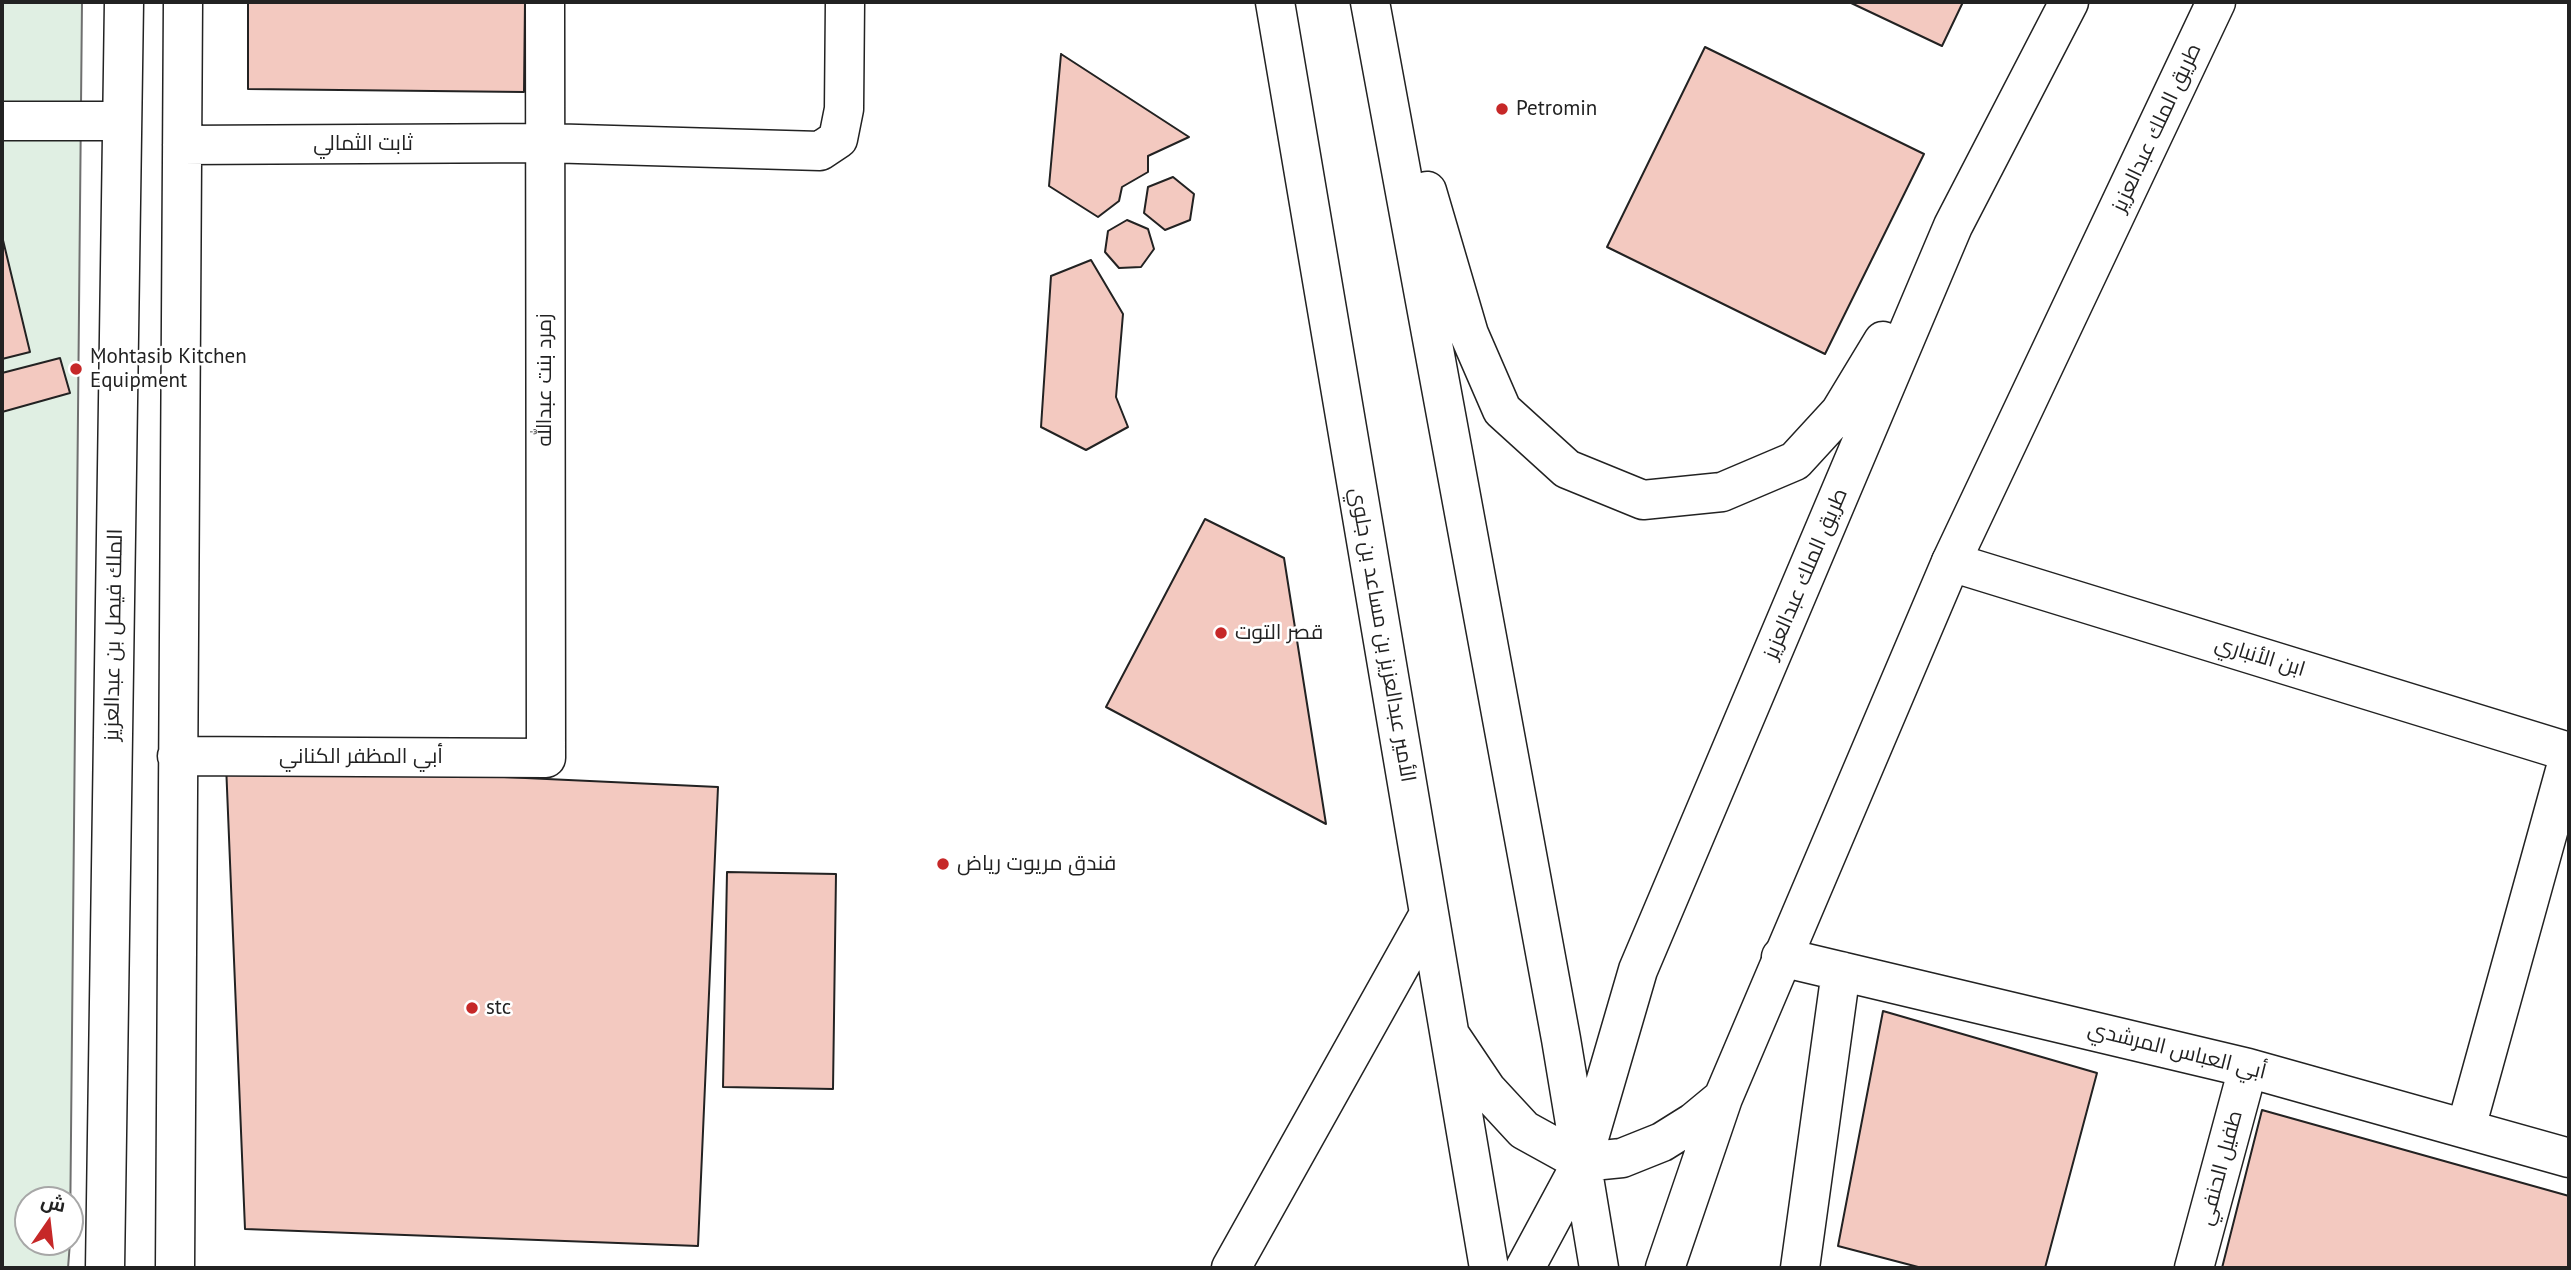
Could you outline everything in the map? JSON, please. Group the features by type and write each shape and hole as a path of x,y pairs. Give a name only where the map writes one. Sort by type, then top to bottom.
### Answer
{"main road":[{"name":"الملك فيصل بن عبدالعزيز","path":"105,1268 124,2"},
{"path":"175,1268 183,2"},
{"name":"زمرد بنت عبدالله","path":"545,2 546,758"},
{"name":"ثابت الثمالي","path":"182,145 544,143 820,151 838,139 844,109 845,2"},
{"name":"الأمير عبدالعزيز بن مساعد بن جلوي","path":"1275,2 1489,1268"},
{"path":"1370,2 1469,334 1502,410 1567,469 1643,500 1722,492 1795,461 1840,411 1953,226"},
{"path":"1370,2 1561,1039 1599,1268"},
{"name":"طريق الملك عبدالعزيز","path":"1723,1098 1694,1122 1662,1142 1622,1158 1582,1163 1638,970 1953,226 2069,2"},
{"name":"طريق الملك عبدالعزيز","path":"1665,1268 1723,1098 1951,562 2216,2"},
{"path":"2,121 121,121"},
{"name":"ابن الأنباري","path":"1951,562 2569,754"},
{"path":"2466,1128 2569,754"},
{"name":"أبي المظفر الكناني","path":"177,756 546,758"},
{"path":"1231,1268 1429,914"},
{"name":"أبي العباس المرشدي","path":"1781,957 2248,1068 2569,1158"},
{"path":"1800,1268 1841,971"},
{"path":"1450,1035 1487,1090 1524,1130 1582,1163"},
{"name":"طفيل الحنفي","path":"2194,1268 2248,1068"},
{"path":"1525,1268 1582,1163"}],"green space":[{"path":"2,2 82,2 71,1186 14,1186 14,1256 69,1256 68,1268 2,1268"}],"building":[{"path":"248,2 525,2 524,92 248,89"},
{"path":"1849,2 1963,2 1942,46"},
{"path":"1705,47 1924,154 1825,354 1607,247"},
{"path":"1061,54 1189,137 1148,156 1148,172 1122,187 1119,201 1098,217 1049,186"},
{"path":"1173,177 1194,194 1190,220 1165,230 1144,213 1148,187"},
{"path":"1127,220 1148,229 1154,249 1141,267 1119,268 1105,252 1108,231"},
{"path":"2,236 30,352 2,359"},
{"path":"1091,260 1123,314 1116,397 1128,427 1086,450 1041,427 1051,276"},
{"path":"60,358 70,393 2,412 2,373"},
{"name":"قصر التوت","path":"1205,519 1284,558 1326,824 1106,707"},
{"name":"stc","path":"226,764 718,787 698,1246 245,1229"},
{"path":"727,872 836,874 833,1089 723,1087"},
{"path":"1883,1011 2097,1073 2045,1268 1922,1268 1838,1246"},
{"path":"2262,1110 2569,1196 2569,1268 2222,1268"}],"place":[{"name":"Petromin","path":"1502,109"},
{"name":"Mohtasib Kitchen Equipment","path":"76,369"},
{"name":"قصر التوت","path":"1221,633"},
{"name":"فندق مريوت رياض","path":"943,864"},
{"name":"stc","path":"472,1008"}]}
